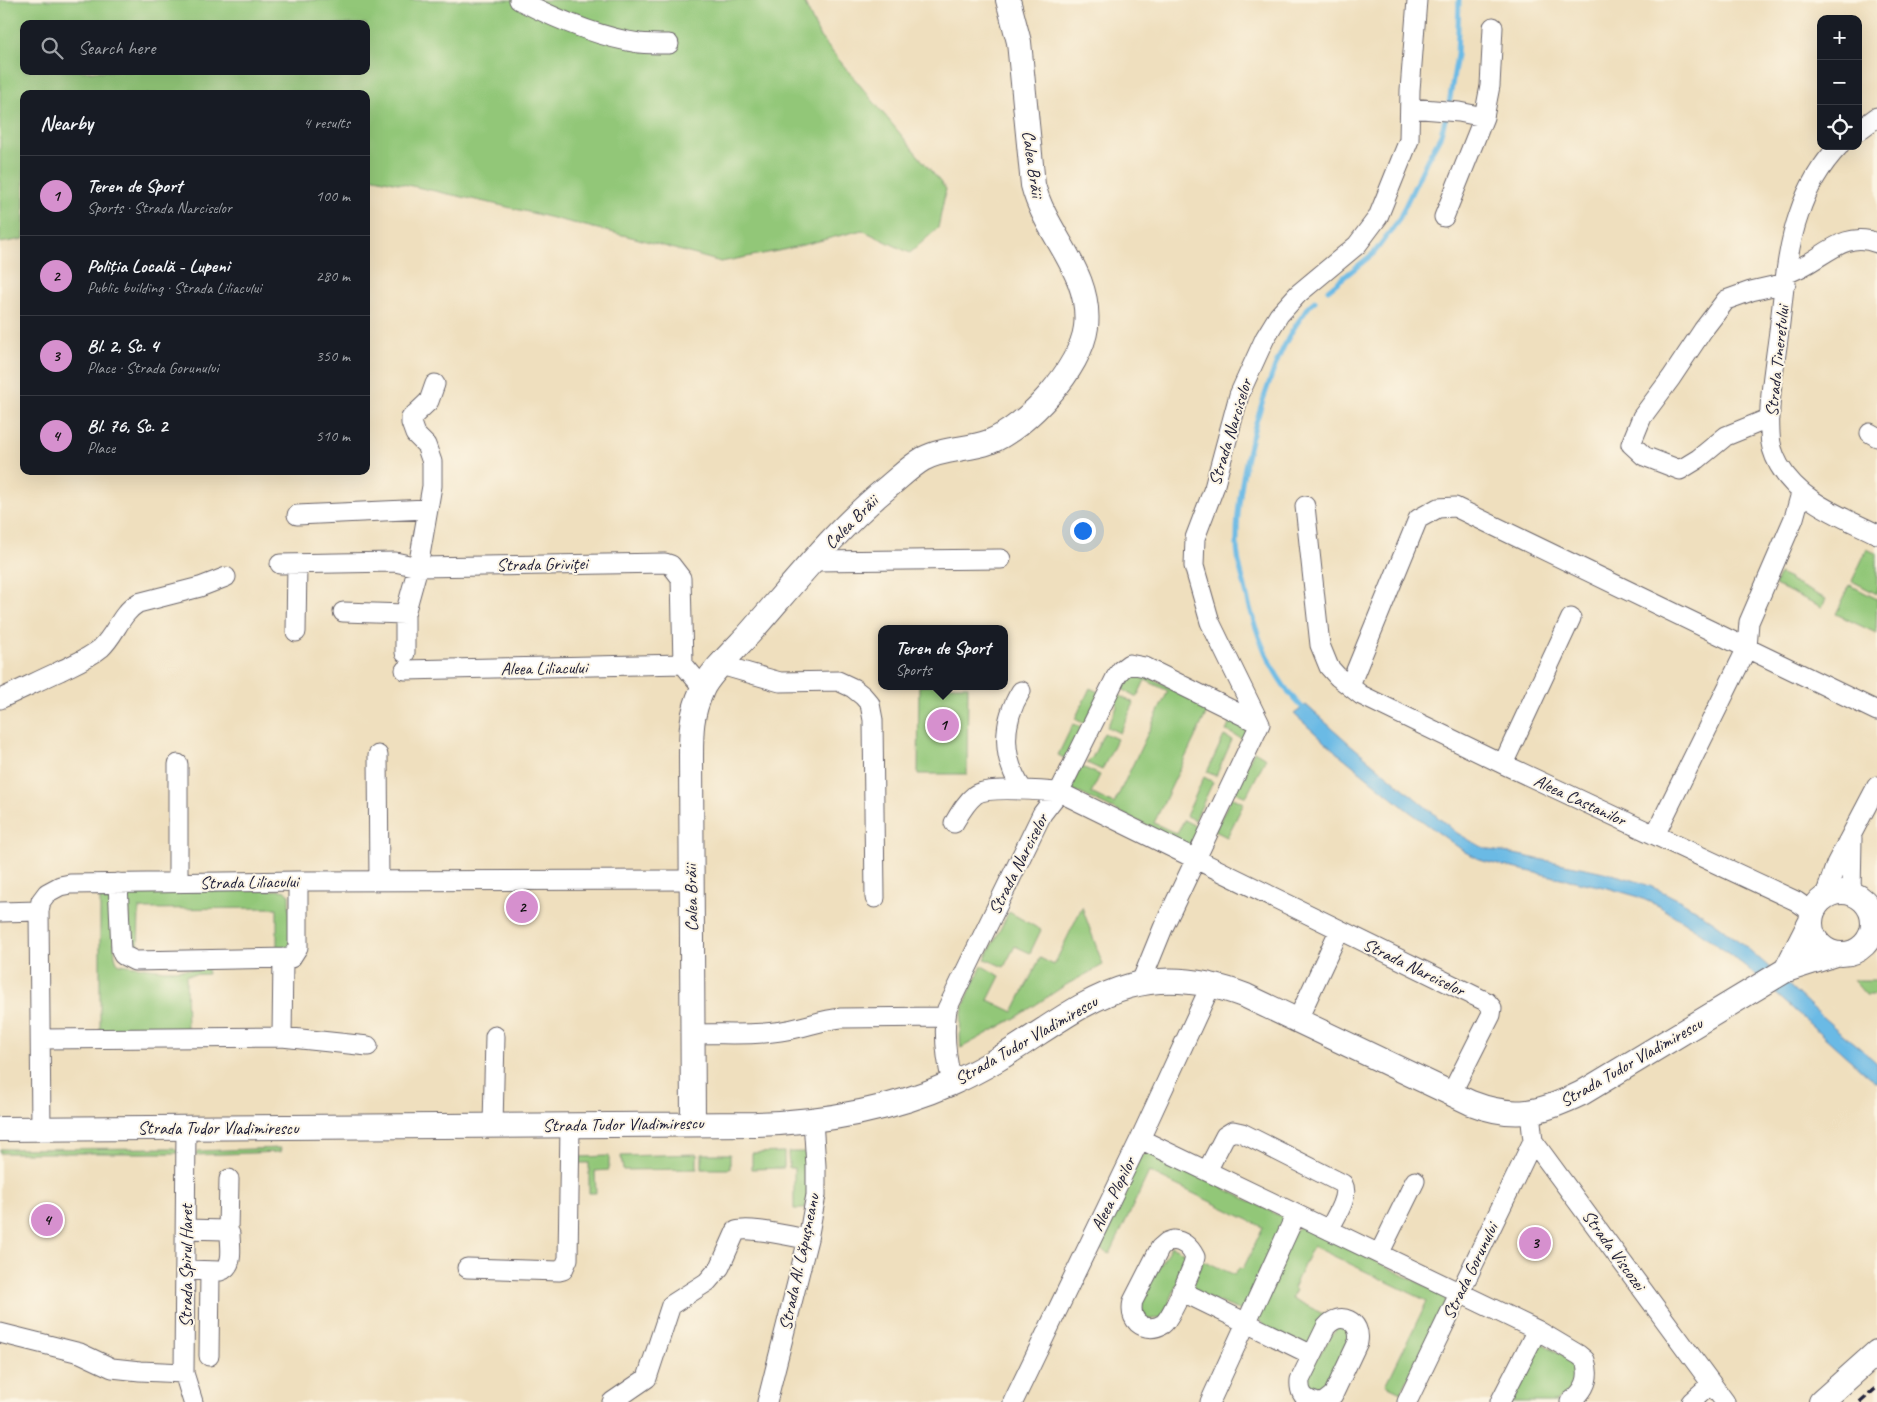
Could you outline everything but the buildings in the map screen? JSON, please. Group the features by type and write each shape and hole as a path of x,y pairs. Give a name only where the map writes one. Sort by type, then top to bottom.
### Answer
{"main road":[{"name":"Calea Brăii","path":"693,1124 690,880 692,716 702,688 863,507 922,460 934,454 1000,437 1044,401 1074,362 1086,328 1086,308 1083,290 1072,263 1043,215 1033,185 1018,42 1008,0"},
{"path":"1786,970 1816,910 1836,892 1851,893 1864,901 1870,909 1875,920 1870,945 1846,954 1836,954 1826,950 1817,943 1812,934 1816,910"},
{"name":"Strada Tudor Vladimirescu","path":"0,1129 693,1124 781,1123 813,1120 883,1106 952,1083 985,1067 1083,1005 1106,994 1142,982 1174,980 1211,985 1246,996 1487,1110 1502,1113 1530,1112 1561,1103 1582,1093 1786,970 1836,954"},
{"path":"1821,1402 1877,1352"}],"street":[{"path":"519,0 570,22 612,37 639,43 670,44"},
{"name":"Strada Narciselor","path":"1260,724 1210,622 1194,566 1195,538 1214,488 1239,395 1254,360 1279,315 1298,294 1357,245 1378,216 1409,140 1417,0"},
{"path":"1444,217 1484,117 1490,86 1494,27"},
{"path":"1410,108 1448,111 1484,117"},
{"path":"1862,128 1877,117"},
{"name":"Strada Tineretului","path":"1835,150 1827,158 1805,196 1792,242 1786,278 1770,418 1770,434 1772,449 1778,463 1789,481 1801,493 1823,507 1877,534"},
{"path":"1770,418 1726,436 1698,459 1680,470 1644,456 1631,444 1642,417 1726,300 1786,278 1850,240 1862,238 1877,243"},
{"path":"343,612 405,614 418,567 432,486 432,462 426,445 415,434 411,418 429,401 435,384"},
{"path":"1655,835 1747,648 1749,622 1794,518 1801,493"},
{"name":"Aleea Castanilor","path":"1305,506 1320,645 1329,667 1338,677 1361,694 1503,764 1816,910"},
{"path":"1350,685 1418,519 1438,508 1455,506 1877,711"},
{"path":"297,515 427,509"},
{"path":"813,561 1001,559"},
{"name":"Strada Griviţei","path":"296,632 289,564 395,562 418,567 654,562 672,565 681,578 683,664"},
{"path":"0,699 84,659 101,648 130,607 138,603 200,587 226,577"},
{"name":"Aleea Liliacului","path":"405,614 405,661 683,664"},
{"path":"1503,764 1571,618"},
{"path":"683,664 702,688"},
{"path":"954,823 964,806 976,794 984,791 1023,790 1059,792 1116,677 1129,664 1145,667 1260,724 1163,928 1142,982"},
{"path":"721,665 780,682 838,681 853,688 864,696 870,704 873,720 875,898"},
{"path":"1021,691 1011,711 1006,731 1006,745 1011,768 1023,790"},
{"path":"378,755 379,881"},
{"path":"178,764 178,883"},
{"path":"1816,910 1836,864 1877,786"},
{"name":"Strada Narciselor","path":"952,1083 946,1058 945,1027 947,1009 1042,814 1059,792 1487,1002 1492,1008 1491,1014 1451,1094"},
{"path":"1851,893 1852,832"},
{"name":"Strada Liliacului","path":"40,906 48,893 60,886 118,883 690,880"},
{"path":"118,883 120,950 128,959 134,961 291,958 298,947 298,881"},
{"path":"0,911 40,906 41,1129"},
{"path":"1298,1019 1339,931"},
{"path":"282,1037 283,958"},
{"name":"Aleea Plopilor","path":"1013,1402 1140,1139 1211,985"},
{"path":"693,1034 774,1032 824,1020 841,1018 946,1018"},
{"path":"493,1126 495,1036"},
{"path":"41,1039 282,1037 368,1046"},
{"path":"1530,1112 1533,1141"},
{"name":"Strada Al. Lăpușneanu","path":"767,1402 808,1239 816,1194 813,1120"},
{"path":"467,1268 559,1271 563,1270 566,1266 568,1259 570,1125"},
{"name":"Strada Spirul Haret","path":"186,1128 184,1373 193,1402"},
{"path":"1207,1172 1225,1136 1233,1131 1242,1133 1343,1184 1346,1193 1329,1230"},
{"path":"1140,1139 1536,1330 1585,1360 1588,1375 1587,1382 1581,1392 1570,1402"},
{"name":"Strada Gorunului","path":"1407,1402 1533,1141"},
{"name":"Strada Viscozei","path":"1533,1141 1725,1402"},
{"path":"186,1270 210,1272 226,1270 230,1264 230,1234 228,1232 229,1179"},
{"path":"1379,1254 1415,1181"},
{"path":"1210,1402 1296,1214"},
{"path":"186,1229 225,1230 228,1232"},
{"path":"612,1402 647,1378 671,1305 707,1282 720,1267 736,1231 741,1229 808,1239"},
{"path":"209,1356 210,1272"},
{"path":"1182,1291 1312,1355"},
{"path":"1315,1402 1302,1395 1299,1388 1300,1380 1326,1327 1331,1321 1338,1318 1345,1319 1356,1327 1359,1333 1358,1342 1333,1395 1324,1402"},
{"path":"1500,1402 1536,1330"},
{"path":"0,1333 73,1351 112,1368 184,1373"},
{"path":"1691,1402 1711,1384"}],"green space":[{"path":"0,0 803,0 820,37 946,189 938,228 910,253 862,230 783,250 721,262 635,238 499,205 370,177 370,90 20,90 20,240 0,243"},
{"path":"1867,549 1877,554 1877,594 1852,581"},
{"path":"1779,574 1826,599 1822,607 1775,585"},
{"path":"1850,585 1877,599 1876,633 1836,614"},
{"path":"1133,670 1250,724 1245,740 1226,731 1231,721 1208,710 1154,823 1177,834 1184,820 1203,830 1192,847 1073,790 1072,787 1080,766 1100,775 1091,793 1114,804 1168,691 1145,680 1137,697 1118,687"},
{"path":"1090,688 1100,693 1085,724 1075,719"},
{"path":"919,690 968,690 967,774 918,774"},
{"path":"1115,693 1134,703 1120,733 1107,727 1117,707"},
{"path":"1073,724 1083,728 1068,760 1058,755"},
{"path":"1104,733 1117,739 1102,770 1087,763 1092,758"},
{"path":"1224,736 1232,740 1216,776 1207,772"},
{"path":"1254,751 1266,758 1246,797 1234,791"},
{"path":"1204,777 1213,782 1195,820 1186,816"},
{"path":"1231,797 1244,803 1227,837 1215,831"},
{"path":"286,891 289,895 290,948 277,954 277,908 139,909 138,955 130,953 128,898 130,894 135,892"},
{"path":"100,896 111,898 117,962 164,970 207,969 208,974 186,975 187,1033 100,1035"},
{"path":"1082,907 1103,965 1064,986 1017,1017 961,1048 960,1024 964,1005 982,966 1000,976 988,1000 1013,1012 1040,958 1054,965"},
{"path":"1009,912 1041,930 1030,953 1015,946 1004,967 985,959"},
{"path":"1853,980 1877,980 1877,995 1866,995"},
{"path":"174,1148 178,1153 0,1153 0,1149"},
{"path":"281,1148 280,1152 195,1155 198,1151"},
{"path":"1149,1151 1286,1219 1244,1312 1191,1291 1202,1260 1235,1275 1239,1268 1243,1269 1263,1227 1149,1172 1110,1254 1095,1246 1140,1157"},
{"path":"784,1152 784,1168 752,1169 752,1153"},
{"path":"788,1152 805,1152 808,1180 805,1209 794,1209 794,1168 789,1168"},
{"path":"697,1154 697,1169 623,1170 621,1156"},
{"path":"702,1154 730,1154 730,1169 702,1169"},
{"path":"609,1156 609,1170 595,1171 596,1193 589,1193 589,1163 577,1163 578,1157"},
{"path":"1302,1225 1446,1296 1446,1304 1401,1392 1386,1385 1427,1301 1313,1246 1293,1288 1296,1290 1292,1298 1327,1316 1312,1346 1266,1329 1257,1317 1291,1234"},
{"path":"1171,1246 1189,1255 1163,1318 1144,1320 1138,1304"},
{"path":"1339,1324 1353,1332 1331,1391 1317,1399 1303,1380"},
{"path":"1538,1341 1579,1364 1581,1377 1570,1392 1555,1402 1505,1402"}],"water":[{"path":"1306,705 1457,833 1478,845 1494,851 1621,876 1663,892 1714,922 1760,959 1831,1025 1877,1063 1877,1084 1745,966 1701,933 1659,906 1636,896 1608,888 1483,861 1465,852 1406,809 1334,750 1294,714"}],"waterway":[{"path":"1328,290 1374,253 1398,221 1440,137 1448,110 1457,55 1459,0"},
{"path":"1306,711 1283,684 1265,652 1248,601 1237,545 1243,480 1251,440 1263,401 1288,339 1297,323 1315,301"}],"railway":[{"path":"1860,1402 1877,1387"}],"place":[{"name":"Teren de Sport","path":"943,725"},
{"name":"Poliția Locală - Lupeni","path":"522,907"},
{"name":"Bl. 76, Sc. 2","path":"47,1220"},
{"name":"Bl. 2, Sc. 4","path":"1535,1243"}]}
